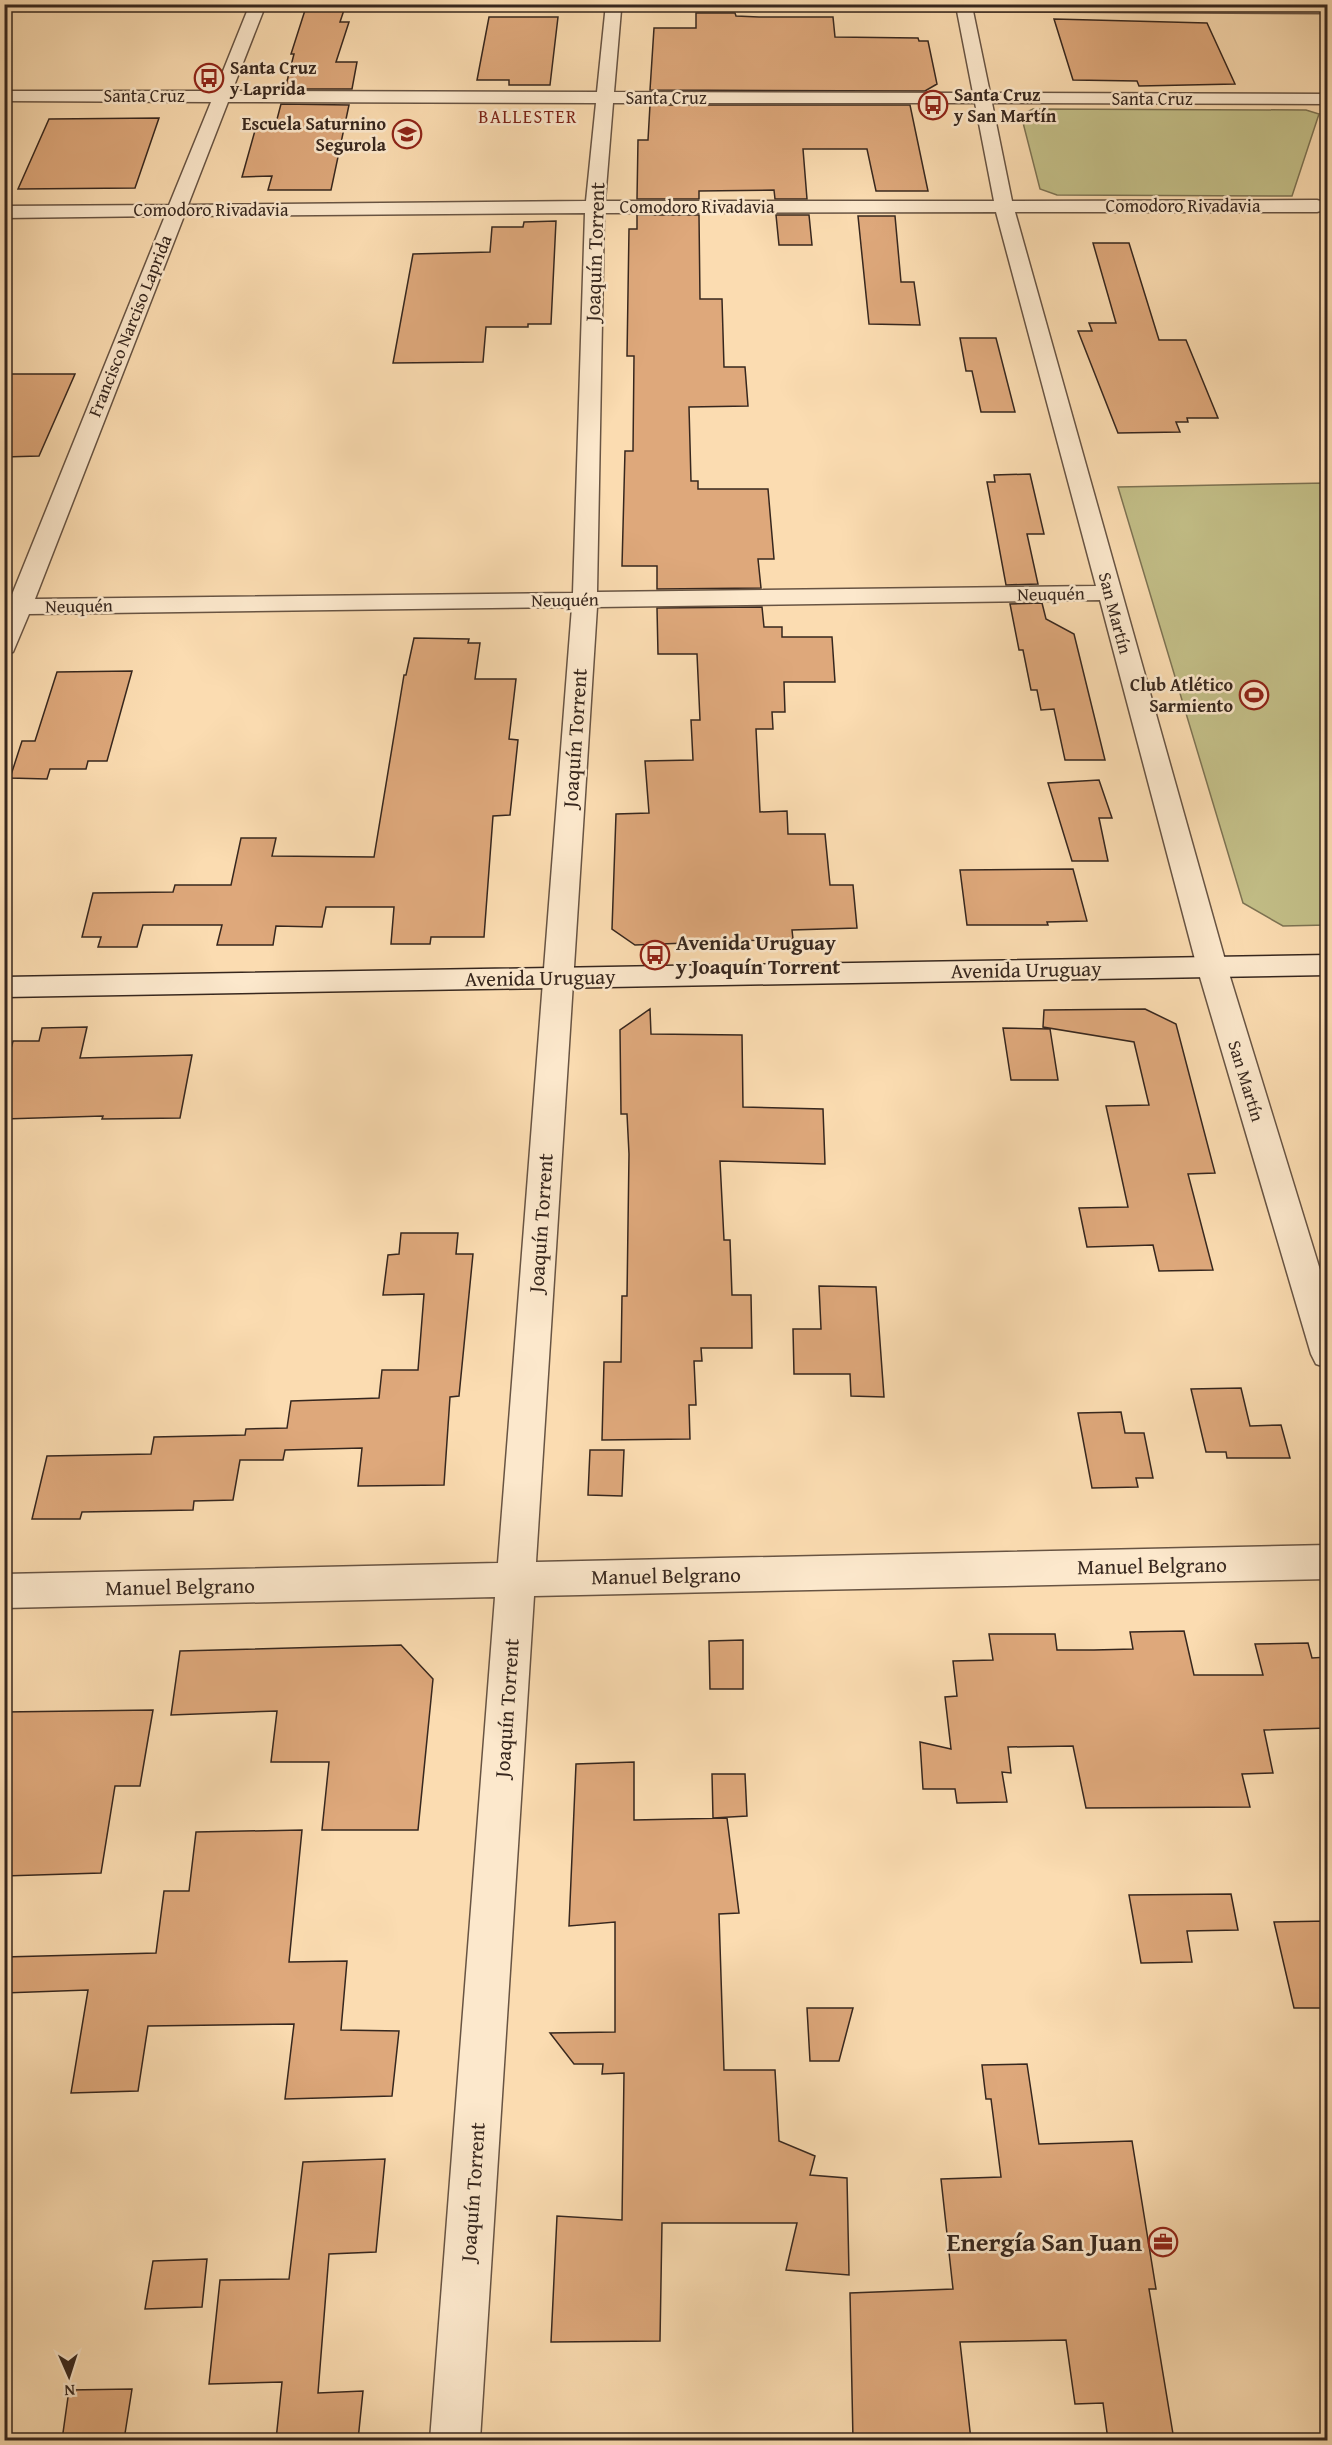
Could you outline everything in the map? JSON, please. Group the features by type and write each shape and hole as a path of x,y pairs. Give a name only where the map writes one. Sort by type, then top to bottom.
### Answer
{"street":[{"name":"Francisco Narciso Laprida","path":"4,648 258,4"},
{"path":"614,5 1328,8"},
{"name":"Joaquín Torrent","path":"455,2440 585,599 595,207 614,5"},
{"name":"San Martín","path":"964,6 1004,206 1212,967 1328,1354"},
{"name":"Santa Cruz","path":"4,96 1328,99"},
{"name":"Comodoro Rivadavia","path":"4,212 595,207 1317,206"},
{"name":"Neuquén","path":"19,607 1110,593"},
{"name":"Avenida Uruguay","path":"4,987 1328,965"},
{"name":"Manuel Belgrano","path":"4,1591 1328,1562"}],"shaded area":[{"path":"1033,109 1306,110 1319,114 1292,196 1057,195 1040,189 1021,115"},
{"name":"Club Atlético Sarmiento","path":"1327,483 1327,925 1283,926 1243,903 1118,487"}],"building":[{"path":"307,4 346,4 340,22 349,22 336,62 357,62 352,89 285,89 294,54 291,54"},
{"path":"696,13 735,13 736,16 759,17 833,17 835,37 918,38 919,41 928,41 937,84 925,91 650,90 654,28 696,28"},
{"path":"489,17 558,17 550,85 509,85 509,80 477,80"},
{"path":"1054,19 1207,23 1235,84 1139,86 1137,81 1073,80"},
{"path":"281,104 349,105 331,190 268,190 272,176 242,177 256,127 275,127"},
{"path":"650,105 910,105 928,191 876,191 867,149 803,149 807,199 775,199 774,190 699,191 699,199 637,199 638,140 648,140"},
{"path":"159,118 135,188 18,189 49,119"},
{"path":"637,215 699,215 700,299 722,299 724,367 745,367 748,406 689,407 691,481 698,481 698,489 768,489 774,559 758,559 761,588 657,589 657,566 622,566 625,451 633,451 634,356 627,356 629,229 637,229"},
{"path":"776,215 809,215 812,245 779,245"},
{"path":"858,216 895,216 901,282 914,282 920,325 869,324"},
{"path":"556,221 551,324 528,324 528,327 486,327 483,362 393,363 413,254 490,252 492,227 523,227 524,222"},
{"path":"1093,243 1129,243 1159,340 1186,340 1218,418 1187,418 1188,422 1176,422 1180,432 1118,433 1078,331 1092,331 1089,323 1116,323"},
{"path":"960,338 996,338 1015,412 981,412 972,371 966,371"},
{"path":"4,374 75,374 39,456 4,457"},
{"path":"1030,474 1044,534 1027,534 1038,584 1006,585 987,482 995,482 994,475"},
{"path":"1042,603 1046,619 1074,634 1105,760 1065,760 1054,709 1041,710 1037,690 1031,690 1023,650 1019,650 1010,604"},
{"path":"762,607 764,627 782,627 782,637 832,637 835,682 784,682 785,712 772,712 773,729 756,729 760,812 787,811 788,834 825,834 830,885 853,885 857,928 792,930 793,939 635,945 612,929 616,814 649,813 645,761 693,760 691,720 700,720 697,654 658,654 657,608"},
{"path":"414,638 469,639 468,643 480,643 475,679 516,679 509,739 518,740 510,815 493,816 484,937 431,937 430,944 391,944 394,907 326,907 322,927 276,926 273,945 217,945 222,925 143,925 137,947 98,947 101,937 82,937 93,893 173,892 175,885 231,885 241,838 276,838 272,856 374,857 404,675 406,675"},
{"path":"132,671 107,761 88,761 86,769 50,769 47,779 10,778 22,741 35,741 57,672"},
{"path":"1099,780 1112,818 1099,818 1108,861 1072,861 1048,783"},
{"path":"1073,869 1087,921 1047,922 1048,925 967,925 960,870"},
{"path":"650,1009 651,1034 742,1035 743,1107 823,1109 825,1164 720,1161 724,1240 730,1240 732,1295 751,1295 752,1348 701,1348 702,1361 694,1361 696,1405 689,1405 690,1439 602,1440 604,1362 621,1362 622,1296 627,1296 629,1154 627,1114 621,1114 620,1030"},
{"path":"1145,1009 1176,1024 1215,1173 1188,1174 1213,1270 1159,1271 1153,1245 1087,1247 1079,1208 1128,1207 1106,1106 1149,1105 1134,1042 1043,1027 1044,1010"},
{"path":"87,1027 80,1058 192,1055 180,1118 102,1119 103,1116 4,1119 4,1076 13,1041 39,1041 42,1028"},
{"path":"1003,1028 1050,1029 1058,1080 1011,1080"},
{"path":"401,1233 458,1233 456,1254 473,1254 459,1396 450,1397 444,1485 358,1486 362,1448 285,1450 283,1460 240,1460 233,1500 194,1501 193,1510 82,1512 80,1519 32,1519 47,1456 151,1454 154,1437 245,1435 246,1429 287,1428 291,1401 379,1398 382,1370 418,1370 424,1294 383,1295 388,1255 399,1254"},
{"path":"819,1286 876,1287 884,1397 851,1396 850,1374 794,1374 793,1329 821,1329"},
{"path":"1241,1388 1250,1426 1281,1425 1290,1458 1227,1458 1226,1452 1206,1452 1191,1389"},
{"path":"1121,1412 1125,1433 1144,1433 1153,1478 1136,1478 1138,1487 1092,1488 1078,1413"},
{"path":"590,1450 624,1450 622,1496 588,1495"},
{"path":"1184,1631 1194,1675 1263,1675 1255,1644 1308,1643 1312,1658 1328,1657 1328,1728 1264,1730 1273,1773 1242,1774 1250,1807 1086,1808 1073,1746 1008,1747 1011,1773 1002,1772 1007,1802 957,1803 955,1789 923,1789 920,1742 951,1749 945,1697 957,1696 953,1661 993,1660 989,1634 1055,1634 1057,1650 1094,1650 1133,1649 1130,1632"},
{"path":"743,1640 743,1689 710,1689 709,1641"},
{"path":"401,1645 433,1679 418,1830 322,1830 329,1762 271,1762 277,1711 171,1715 180,1651"},
{"path":"153,1710 140,1786 115,1786 101,1873 4,1876 4,1712"},
{"path":"634,1762 634,1820 727,1818 739,1913 719,1914 724,2070 775,2070 779,2141 815,2156 810,2175 847,2178 849,2275 786,2270 797,2223 662,2223 660,2341 551,2342 557,2216 622,2220 624,2073 602,2074 603,2064 574,2064 550,2033 615,2032 615,1922 569,1926 576,1764"},
{"path":"712,1774 745,1774 747,1816 713,1818"},
{"path":"302,1830 289,1962 347,1961 341,2030 399,2031 392,2096 285,2099 294,2024 148,2026 138,2091 71,2093 88,1990 4,1993 4,1957 156,1953 164,1891 189,1891 196,1832"},
{"path":"1231,1894 1238,1930 1187,1931 1192,1962 1141,1963 1129,1895"},
{"path":"1328,1921 1328,2008 1294,2008 1274,1922"},
{"path":"807,2008 853,2008 839,2061 810,2061"},
{"path":"1027,2064 1039,2144 1132,2141 1156,2289 1149,2289 1174,2440 1108,2440 1103,2403 1075,2404 1066,2340 960,2342 971,2440 853,2440 850,2293 953,2289 941,2179 1001,2177 991,2099 986,2099 982,2065"},
{"path":"385,2159 376,2252 329,2254 318,2393 363,2391 358,2440 276,2440 282,2382 209,2384 220,2280 289,2279 303,2162"},
{"path":"207,2259 202,2307 145,2309 153,2261"},
{"path":"132,2389 124,2440 62,2440 69,2390"}],"place":[{"name":"Santa Cruz y Laprida","path":"209,78"},
{"name":"Santa Cruz y San Martín","path":"933,105"},
{"name":"Escuela Saturnino Segurola","path":"407,134"},
{"name":"Club Atlético Sarmiento","path":"1254,695"},
{"name":"Avenida Uruguay y Joaquín Torrent","path":"655,955"},
{"name":"Energía San Juan","path":"1163,2242"}],"district":[{"name":"BALLESTER","path":"528,117"}]}
